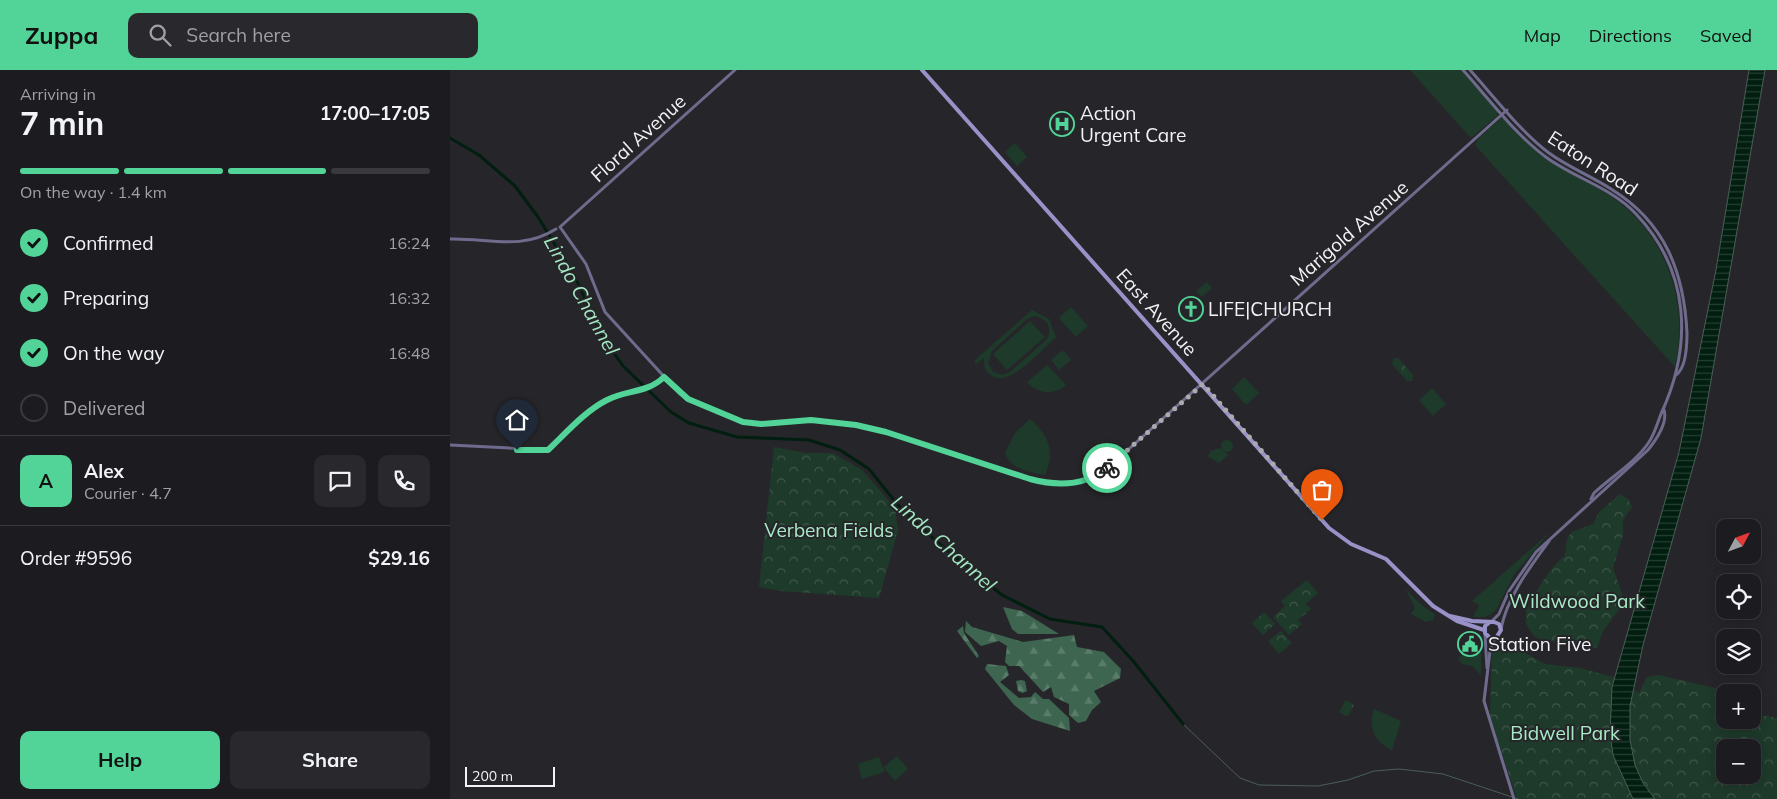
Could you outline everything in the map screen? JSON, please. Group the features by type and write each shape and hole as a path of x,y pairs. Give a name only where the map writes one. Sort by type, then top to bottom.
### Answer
{"main road":[{"name":"East Avenue","path":"922,70 1329,528 1351,544 1386,559 1427,601 1450,616 1485,632"},
{"name":"East Avenue","path":"1450,616 1491,622"},
{"path":"1491,622 1499,624 1501,630 1495,638 1490,638 1485,632 1491,622"}],"street":[{"name":"Floral Avenue","path":"450,239 514,243 542,237 558,228 735,70"},
{"name":"Eaton Road","path":"1463,70 1528,141 1550,160 1604,190 1627,206 1658,241 1674,273 1680,305 1683,340 1676,376 1664,410 1666,414 1662,429 1648,450 1552,536 1526,565 1509,591 1499,614 1491,622"},
{"name":"Eaton Road","path":"1470,70 1548,152 1612,189 1639,210 1662,238 1678,270 1686,303 1687,340 1682,368 1676,376"},
{"name":"Marigold Avenue","path":"558,228 586,264 605,312 664,377 688,399 743,422 761,424 811,420 856,425 886,432 1030,479 1062,484 1083,480 1103,471 1203,384 1286,307 1507,110"},
{"path":"450,445 548,450 597,406 608,399 654,386 664,377"},
{"name":"Eaton Road","path":"1501,630 1504,615 1511,600 1552,536"},
{"path":"1485,632 1487,669"},
{"path":"1495,638 1490,651 1484,701 1513,798"}],"green space":[{"path":"1410,70 1462,70 1498,110 1497,116 1471,138"},
{"path":"1501,118 1505,118 1543,155 1602,190 1620,203 1637,219 1651,237 1663,256 1677,299 1679,344 1675,367 1475,145 1478,139"},
{"path":"1015,143 1027,157 1017,166 1005,152"},
{"path":"1129,277 1138,287 1130,294 1121,285"},
{"path":"1207,282 1212,288 1202,297 1196,291"},
{"path":"1071,307 1088,326 1076,337 1059,318"},
{"path":"1032,310 1049,319 1056,337 1016,372 1007,377 998,378 987,372 984,358 976,364 974,361","holes":["1034,316 1039,317 1048,324 1049,335 1047,339 1010,372 1003,375 993,372 988,363 992,351 1027,319"]},
{"path":"1030,321 1045,337 1007,370 993,354"},
{"path":"1063,350 1071,360 1059,370 1051,360"},
{"path":"1394,358 1399,359 1413,375 1412,381 1407,381 1392,364"},
{"path":"1047,365 1066,385 1061,389 1051,392 1041,391 1027,382"},
{"path":"1244,377 1259,393 1246,405 1232,389"},
{"path":"1432,388 1446,404 1433,416 1419,400"},
{"path":"1030,419 1046,437 1050,451 1050,459 1045,475 1016,466 1011,463 1005,453 1015,433"},
{"path":"1225,440 1229,440 1233,446 1229,452 1225,452 1221,448 1221,444"},
{"name":"Verbena Fields","path":"774,447 806,453 833,453 862,470 895,508 898,530 879,598 781,591 759,587"},
{"path":"1220,448 1228,455 1219,463 1208,456 1211,451"},
{"name":"Wildwood Park","path":"1620,494 1628,499 1632,507 1623,520 1623,535 1613,568 1622,594 1621,607 1603,631 1597,648 1571,641 1544,642 1534,636 1526,624 1526,611 1552,568 1565,555 1567,538 1572,532 1593,524 1599,512"},
{"path":"1549,533 1514,575 1496,610 1486,617 1473,617 1479,605 1472,601"},
{"path":"1307,580 1318,593 1306,604 1311,609 1298,620 1302,624 1289,635 1273,617 1285,606 1281,601"},
{"path":"1405,588 1417,601 1435,615 1433,620 1426,622 1411,614 1415,608"},
{"path":"1003,607 1022,611 1059,634 1018,634 1012,629"},
{"path":"1264,612 1275,624 1263,635 1252,623"},
{"path":"966,621 972,627 1023,642 1074,635 1077,647 1104,652 1121,669 1120,678 1094,691 1101,702 1092,710 1086,721 1078,723 1069,715 1069,704 1054,697 1051,687 1043,692 1019,666 1009,666 1005,662 1007,646 999,641 981,646 965,632"},
{"path":"963,626 964,633 979,656 977,658 957,631"},
{"path":"1281,631 1292,643 1279,654 1268,641"},
{"name":"Bidwell Park","path":"1502,640 1545,664 1580,668 1613,677 1639,693 1647,677 1659,675 1716,688 1716,729 1761,729 1761,715 1777,718 1777,799 1517,799 1490,717 1492,651 1497,641"},
{"path":"1479,651 1481,652 1481,671 1483,656 1481,675 1472,666 1462,664 1458,658 1465,652 1469,656"},
{"path":"987,664 1006,666 1009,675 1000,682 1019,698 1031,697 1035,692 1043,699 1049,699 1069,718 1070,731 1032,719 1014,705 985,669"},
{"path":"1016,681 1025,681 1027,691 1023,693 1018,691"},
{"path":"1346,700 1354,705 1348,716 1339,712"},
{"path":"1374,709 1401,721 1392,750 1381,743 1374,733 1372,716"},
{"path":"897,756 908,769 895,781 884,768 884,772 862,779 858,764 879,757 883,768"}],"shaded area":[{"path":"1749,70 1765,70 1701,438 1643,645 1630,706 1630,740 1635,765 1643,783 1655,799 1633,799 1613,755 1610,734 1612,687 1679,452 1716,270"}],"waterway":[{"name":"Lindo Channel","path":"450,138 479,155 515,186 538,217 575,277 602,336 623,366 671,412 689,423 737,437 809,440 840,450 869,469 897,504 936,541 1002,595 1050,619 1102,627 1134,662 1183,724"},
{"name":"Lindo Channel","path":"1183,724 1240,778 1259,785 1318,786 1348,780 1374,771 1399,769 1443,774 1518,799"}],"way so far":[{"path":"1107,468 1203,384 1233,421 1322,520"}],"place":[{"name":"Action Urgent Care","path":"1062,124"},
{"name":"LIFE|CHURCH","path":"1191,309"},
{"name":"Station Five","path":"1470,644"}],"route":[{"path":"517,450 548,450 597,406 608,399 654,386 664,377 680,394 696,404 743,422 761,424 811,420 856,425 886,432 1042,482 1062,484 1083,480 1107,468"}]}
